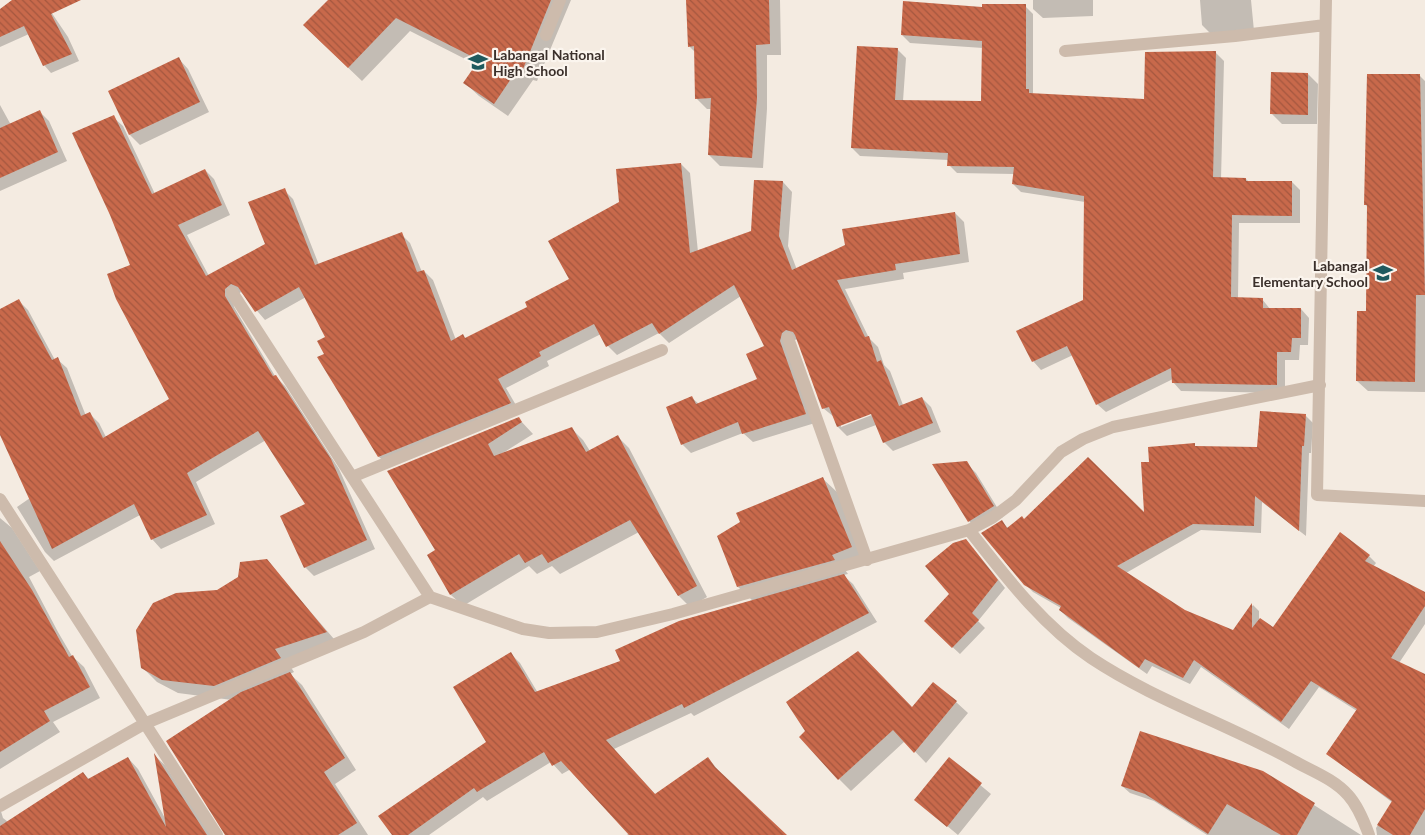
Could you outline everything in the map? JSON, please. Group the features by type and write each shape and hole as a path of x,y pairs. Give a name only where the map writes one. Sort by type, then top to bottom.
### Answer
{"street":[{"path":"546,35 560,0"},
{"path":"1326,0 1317,494 1425,501"},
{"path":"1065,51 1235,36 1325,25"},
{"path":"232,292 430,597 523,629 571,634 597,632 673,614 969,530 992,518 1016,500 1061,452 1083,439 1113,428 1320,385"},
{"path":"788,338 867,560"},
{"path":"352,477 662,350"},
{"path":"0,499 217,835"},
{"path":"969,530 1008,580 1045,622 1090,658 1135,684 1264,744 1337,785 1357,807 1369,835"},
{"path":"0,806 144,724 364,632 430,597"}],"building":[{"path":"12,0 81,0 51,14 72,54 43,66 24,26 0,37 0,9"},
{"name":"Labangal National High School","path":"328,0 551,0 523,69 519,67 494,104 463,83 479,60 396,18 348,68 303,25"},
{"path":"686,0 769,0 770,44 756,45 757,98 752,158 708,155 711,98 695,99 694,46 688,47"},
{"path":"903,1 982,7 982,4 1026,4 1026,89 1029,89 1029,93 1144,99 1145,52 1216,51 1213,177 1246,178 1246,181 1292,181 1292,216 1232,215 1231,297 1263,298 1263,308 1301,308 1301,338 1292,338 1291,352 1277,352 1277,385 1172,383 1171,368 1096,405 1067,346 1032,362 1016,331 1083,300 1084,196 1012,184 1014,167 947,166 948,153 851,148 857,46 898,48 895,100 981,101 982,41 901,35"},
{"path":"179,57 200,102 129,135 108,91"},
{"path":"1271,72 1308,73 1308,115 1270,114"},
{"path":"1367,74 1420,74 1425,295 1416,295 1415,382 1356,381 1357,311 1366,311 1367,205 1364,205"},
{"path":"40,110 58,152 0,178 0,128"},
{"path":"114,115 152,194 205,169 222,205 178,225 206,276 265,244 248,202 285,188 315,265 402,232 417,272 424,270 451,341 463,334 465,338 527,307 525,302 569,279 548,241 619,202 616,169 681,163 690,253 751,231 754,180 783,181 779,236 792,270 845,245 842,229 955,212 960,254 895,264 896,270 837,280 865,337 869,336 877,362 881,360 899,406 922,397 933,423 883,443 871,414 837,427 829,407 822,409 795,335 793,332 786,330 782,333 780,341 806,414 742,434 738,422 681,445 666,407 692,396 696,404 757,379 746,354 764,346 734,285 659,334 652,323 606,347 594,324 539,352 541,356 498,379 511,403 378,457 317,357 324,354 317,341 325,337 299,287 255,312 238,287 231,284 225,289 225,296 273,376 276,375 331,459 367,540 304,568 280,516 305,504 258,431 187,473 207,515 151,540 134,504 52,549 0,435 0,309 19,299 52,360 58,357 81,416 90,412 103,438 169,399 116,299 107,274 130,265 110,215 72,133"},
{"path":"1260,411 1306,414 1304,446 1302,446 1299,531 1255,496 1254,526 1193,524 1117,566 1185,610 1233,630 1252,603 1252,628 1260,618 1273,627 1340,532 1370,555 1365,561 1425,592 1425,606 1391,658 1425,674 1425,809 1410,835 1393,835 1377,825 1392,801 1326,754 1357,709 1311,681 1281,722 1194,660 1183,678 1145,659 1139,668 1059,610 1061,606 1024,585 981,533 1002,520 1007,528 1022,516 1024,519 1088,457 1144,512 1141,462 1149,462 1148,447 1195,443 1195,446 1257,447"},
{"path":"519,417 522,422 488,444 494,456 572,427 586,452 618,435 697,586 678,596 630,520 548,563 542,554 525,563 519,554 450,595 427,555 435,550 387,471"},
{"path":"967,461 994,506 968,522 932,464"},
{"path":"823,477 852,547 832,555 835,560 737,587 717,536 740,522 736,513"},
{"path":"966,539 998,580 972,613 979,620 952,648 924,621 949,594 925,566 953,543"},
{"path":"0,541 32,590 69,657 73,655 90,687 44,711 50,721 0,752"},
{"path":"267,559 327,632 275,649 281,658 214,686 162,680 141,668 136,630 153,603 176,593 217,590 238,577 240,562"},
{"path":"844,574 869,613 684,708 682,704 606,740 655,794 708,757 715,767 787,835 629,835 561,761 552,766 544,752 477,792 474,788 408,835 392,835 378,816 486,742 453,687 511,652 535,692 620,661 615,650 679,621"},
{"path":"858,651 912,707 933,682 957,701 914,753 893,730 838,780 799,737 805,731 786,702"},
{"path":"290,672 345,758 324,772 357,823 338,835 225,835 166,741 241,692"},
{"path":"1140,731 1263,771 1315,803 1297,835 1281,835 1227,804 1208,834 1145,794 1121,786"},
{"path":"154,753 207,835 0,835 0,826 83,772 88,779 128,757 166,827"},
{"path":"949,757 982,783 947,827 914,800"}],"place":[{"name":"Labangal National High School","path":"478,62"},
{"name":"Labangal Elementary School","path":"1383,273"}]}
